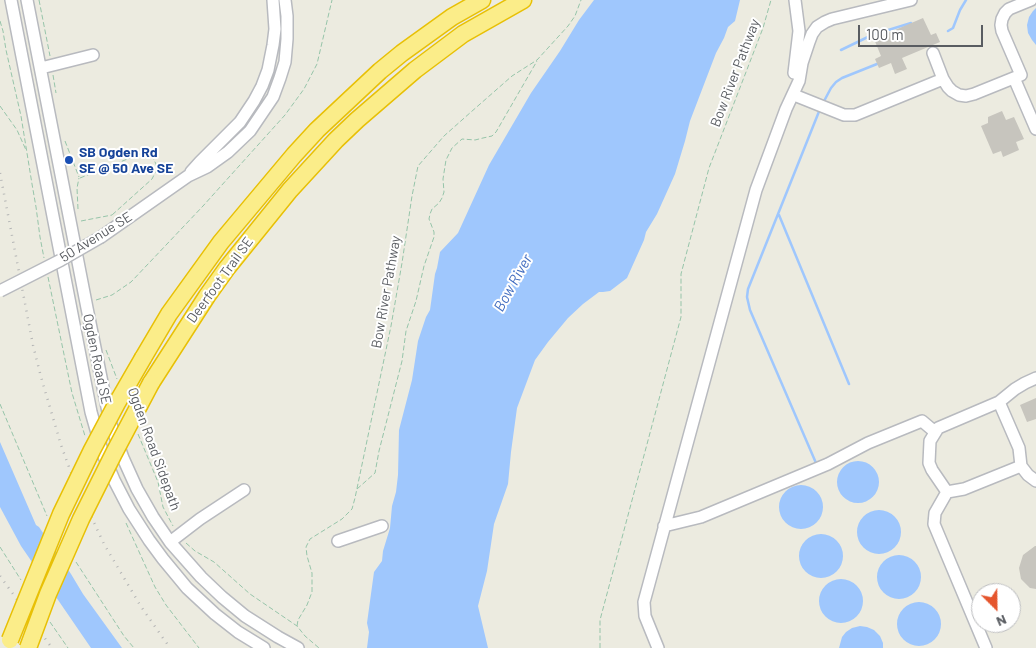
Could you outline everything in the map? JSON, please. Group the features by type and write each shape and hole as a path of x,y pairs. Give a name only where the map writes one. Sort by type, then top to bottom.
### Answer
{"highway":[{"name":"Deerfoot Trail SE","path":"8,644 65,506 113,411 170,314 216,249 317,130 380,71 452,17 482,0"},
{"name":"Deerfoot Trail SE","path":"28,648 48,594 114,453 151,383 207,296 228,268 290,190 329,147 357,120 415,70 464,34 523,0"}],"street":[{"name":"Ogden Road SE","path":"11,0 89,403 103,454 129,509 149,540 187,588 238,632 264,648"},
{"name":"Ogden Road SE","path":"27,0 46,67 87,308 110,422 123,458 153,517 175,538 201,577 245,616 298,648"},
{"name":"50 Avenue SE","path":"188,176 240,122 262,86 274,46 275,29 272,0"},
{"name":"50 Avenue SE","path":"0,291 73,254 101,237 188,176 207,167 228,152 250,131 273,97 280,78 284,62 287,22 286,0"},
{"path":"794,94 793,79 799,31 795,0"},
{"path":"658,648 644,616 644,602 756,190 786,109 799,81 802,63 812,34 817,27 832,19 911,0"},
{"path":"933,53 944,79 952,91 959,95 974,94 1021,75 1001,25 1005,13 1031,0"},
{"path":"46,67 93,55"},
{"path":"1014,78 1036,129"},
{"path":"794,94 844,115 855,115 944,79"},
{"path":"947,492 932,470 929,462 930,441 938,428 999,402 1015,389 1036,378"},
{"path":"999,402 1019,448 1021,466 1036,481"},
{"path":"664,526 701,517 828,464 868,443 922,421 935,432"},
{"path":"947,492 964,489 1021,466"},
{"path":"175,538 244,490"},
{"path":"947,492 935,514 934,524 986,648"},
{"path":"338,542 382,526"}],"path":[{"path":"39,0 46,67 56,93"},
{"path":"95,301 112,295 131,282 285,115 304,89 316,64 332,0"},
{"name":"Bow River Pathway","path":"297,626 298,620 312,592 312,573 306,547 310,539 342,519 352,509 391,326 418,166 444,136 512,76 537,60 568,26 575,16 581,0"},
{"name":"Bow River Pathway","path":"600,648 600,620 681,317 681,274 709,168 763,28 771,0"},
{"path":"357,489 375,473 400,368 406,331 434,237 429,219 432,209 439,203 444,192 443,179 446,160 452,148 462,139 475,140 492,136 496,132 537,60"},
{"path":"0,106 17,130 27,155"},
{"path":"65,141 79,178 140,154 153,158 157,168 152,179 112,215 78,222"},
{"path":"111,220 112,215"},
{"name":"Ogden Road Sidepath","path":"107,351 117,378"},
{"name":"Ogden Road Sidepath","path":"137,431 158,482 163,507 175,538 214,562 250,594 297,626 319,648"}],"water":[{"name":"Bow River","path":"594,0 740,0 735,21 728,27 716,53 690,121 675,174 657,214 646,232 627,278 610,291 599,292 583,304 568,318 535,360 517,408 508,484 494,524 487,571 478,606 488,648 367,648 369,632 367,623 374,572 382,561 396,492 399,430 412,380 418,341 430,310 440,252 458,233 489,165 531,93"},
{"path":"1036,8 1036,45 1028,33 1027,25 1029,17"},
{"path":"0,442 36,525 122,648 91,648 21,546 0,507"},
{"path":"862,461 870,464 876,470 879,482 876,494 870,500 854,503 846,500 840,494 837,478 840,470 846,464"},
{"path":"805,485 817,491 822,498 822,516 817,523 810,528 797,529 785,523 780,516 779,503 785,491 792,486"},
{"path":"883,510 895,516 900,523 900,541 895,548 888,553 875,554 867,551 860,544 857,528 860,520 867,513"},
{"path":"825,534 837,540 842,547 842,565 837,572 830,577 817,578 809,575 802,568 799,552 802,544 809,537"},
{"path":"903,555 915,561 920,568 920,586 915,593 908,598 895,599 887,596 880,589 877,573 880,565 887,558"},
{"path":"845,579 857,585 862,592 862,610 857,617 850,622 837,623 829,620 822,613 819,597 822,589 829,582"},
{"path":"923,602 935,608 940,615 940,633 935,640 928,645 915,646 907,643 900,636 897,620 900,612 907,605"},
{"path":"860,626 874,630 880,636 883,648 839,648 842,637 846,632"}],"building":[{"path":"923,18 931,35 936,33 940,42 902,58 907,69 895,74 891,63 879,68 875,59 881,56 874,39"},
{"path":"1002,111 1006,120 1014,117 1024,139 1016,142 1019,150 1003,157 1001,151 993,154 981,126 988,123 988,117"},
{"path":"1036,398 1036,419 1027,422 1020,405"},
{"path":"1035,546 1036,589 1030,588 1021,579 1019,568 1023,555"}],"waterway":[{"path":"948,31 953,28 966,0"},
{"path":"841,50 872,35 911,23"},
{"path":"823,103 836,82 877,64"},
{"path":"816,463 750,310 747,297 748,289 820,109"},
{"path":"779,215 849,384"}],"railway":[{"path":"0,173 33,345 61,445 73,478 104,544 140,605 170,648"},
{"path":"0,576 52,648"}],"place":[{"name":"SB Ogden Rd SE @ 50 Ave SE","path":"69,160"}]}
